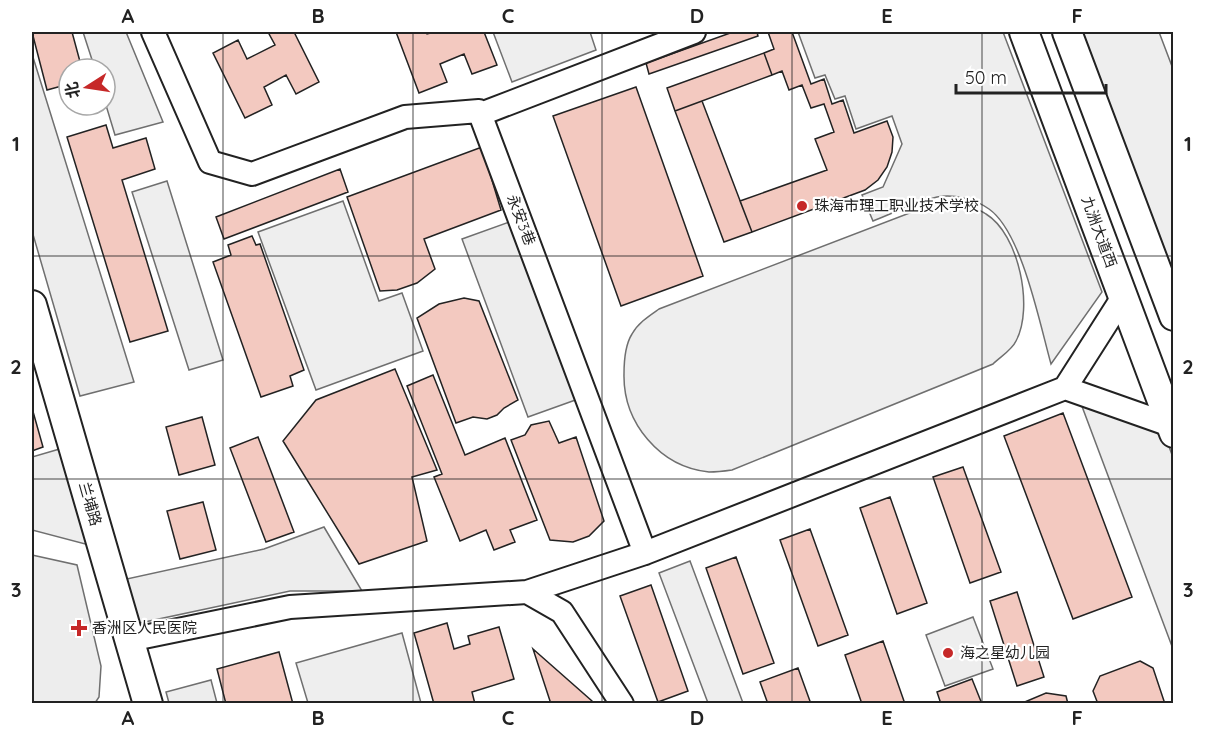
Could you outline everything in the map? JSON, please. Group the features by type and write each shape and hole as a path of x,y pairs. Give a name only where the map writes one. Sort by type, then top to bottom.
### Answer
{"main road":[{"name":"九洲大道西","path":"1024,32 1172,429"},
{"path":"1067,32 1173,316"},
{"name":"兰埔路","path":"32,305 148,704"}],"street":[{"path":"153,32 210,162 252,174 405,117 479,111 481,114 694,32"},
{"name":"永安3巷","path":"481,114 645,552"},
{"path":"129,640 290,607 527,592 645,552 1065,388 1123,297"},
{"path":"1065,388 1172,429"},
{"path":"527,592 562,612 622,704"}],"shaded area":[{"path":"83,32 126,32 163,122 115,135 110,117 117,117 117,57 91,57"},
{"path":"493,32 590,32 596,50 512,82"},
{"path":"798,32 1003,32 1102,292 1051,364 1020,258 1001,221 989,209 971,200 944,196 922,201 873,221 862,195 883,187 902,144 892,116 856,129 845,96 835,99 825,75 815,78"},
{"path":"1080,32 1159,32 1173,69 1173,285"},
{"path":"32,54 134,382 80,396 32,231"},
{"path":"167,181 223,360 189,370 132,192"},
{"path":"343,201 379,301 402,293 423,351 316,390 258,232"},
{"path":"961,202 983,212 998,224 1015,254 1020,273 1024,310 1021,327 1014,344 993,364 732,470 709,472 691,468 660,452 648,440 630,409 625,392 624,374 625,353 630,338 637,326 648,317 659,309 933,204"},
{"path":"515,220 581,398 528,417 462,239"},
{"path":"1080,401 1165,436 1174,460 1173,649"},
{"path":"63,448 89,545 32,530 32,457"},
{"path":"324,527 362,591 290,591 135,624 122,580 264,549"},
{"path":"32,555 77,565 101,666 99,697 95,703 32,703"},
{"path":"690,561 743,703 708,703 659,573"},
{"path":"973,617 993,669 945,686 926,635"},
{"path":"402,633 421,703 308,703 296,663"},
{"path":"211,680 217,703 169,703 166,692"}],"building":[{"path":"32,32 72,32 79,57 57,57 57,87 47,90"},
{"path":"268,32 294,32 319,82 296,94 286,75 264,87 272,105 245,118 213,53 238,40 247,59 275,45"},
{"path":"396,32 426,32 427,34 484,32 497,65 472,74 464,54 440,64 447,82 419,93"},
{"path":"733,32 757,32 758,36 649,74 646,63"},
{"path":"768,32 792,32 811,84 824,79 832,104 843,100 854,133 887,121 893,137 892,152 887,167 878,180 865,190 752,232 740,201 827,170 815,139 834,132 824,104 811,108 802,85 789,90 782,71 772,75 764,53 774,49"},
{"path":"764,53 772,75 675,111 667,88"},
{"path":"636,87 703,276 621,306 553,116"},
{"path":"702,101 752,232 724,242 675,111"},
{"path":"106,125 113,148 146,138 155,169 122,180 168,331 130,342 67,137"},
{"path":"482,147 501,210 424,239 435,269 417,283 397,290 380,291 347,197"},
{"path":"340,169 348,192 224,239 216,217"},
{"path":"252,236 256,245 260,244 304,370 290,376 293,386 261,397 213,262 231,255 228,245"},
{"path":"464,298 479,301 518,400 497,415 487,419 473,417 456,423 417,318 439,304"},
{"path":"395,369 437,470 412,477 427,541 359,564 283,441 316,400"},
{"path":"433,375 465,455 505,438 537,520 510,530 515,542 494,550 486,530 460,541 434,477 442,474 407,386"},
{"path":"32,408 43,447 32,451"},
{"path":"1063,413 1132,597 1073,619 1004,436"},
{"path":"202,417 215,465 179,475 166,427"},
{"path":"549,421 559,443 576,437 604,521 589,536 573,542 550,540 511,440 525,435 531,425"},
{"path":"258,437 294,532 266,542 230,448"},
{"path":"963,467 1001,572 970,583 933,477"},
{"path":"890,497 927,603 897,614 860,508"},
{"path":"203,502 216,550 180,559 167,511"},
{"path":"810,529 848,635 818,646 780,540"},
{"path":"736,557 774,663 743,674 706,568"},
{"path":"651,585 688,691 658,702 620,596"},
{"path":"1017,592 1044,677 1017,686 990,601"},
{"path":"447,623 454,649 470,644 468,636 499,627 514,679 472,692 475,704 434,704 414,633"},
{"path":"883,641 905,704 862,704 845,655"},
{"path":"533,649 592,701 594,704 551,704"},
{"path":"279,652 293,704 226,704 217,669"},
{"path":"1140,661 1153,668 1165,704 1098,704 1093,691 1100,676"},
{"path":"798,668 811,704 768,704 760,682"},
{"path":"972,679 982,704 941,704 937,692"},
{"path":"1046,693 1066,696 1068,704 1020,704"}],"place":[{"name":"珠海市理工职业技术学校","path":"802,206"},
{"name":"香洲区人民医院","path":"79,628"},
{"name":"海之星幼儿园","path":"948,653"}]}
